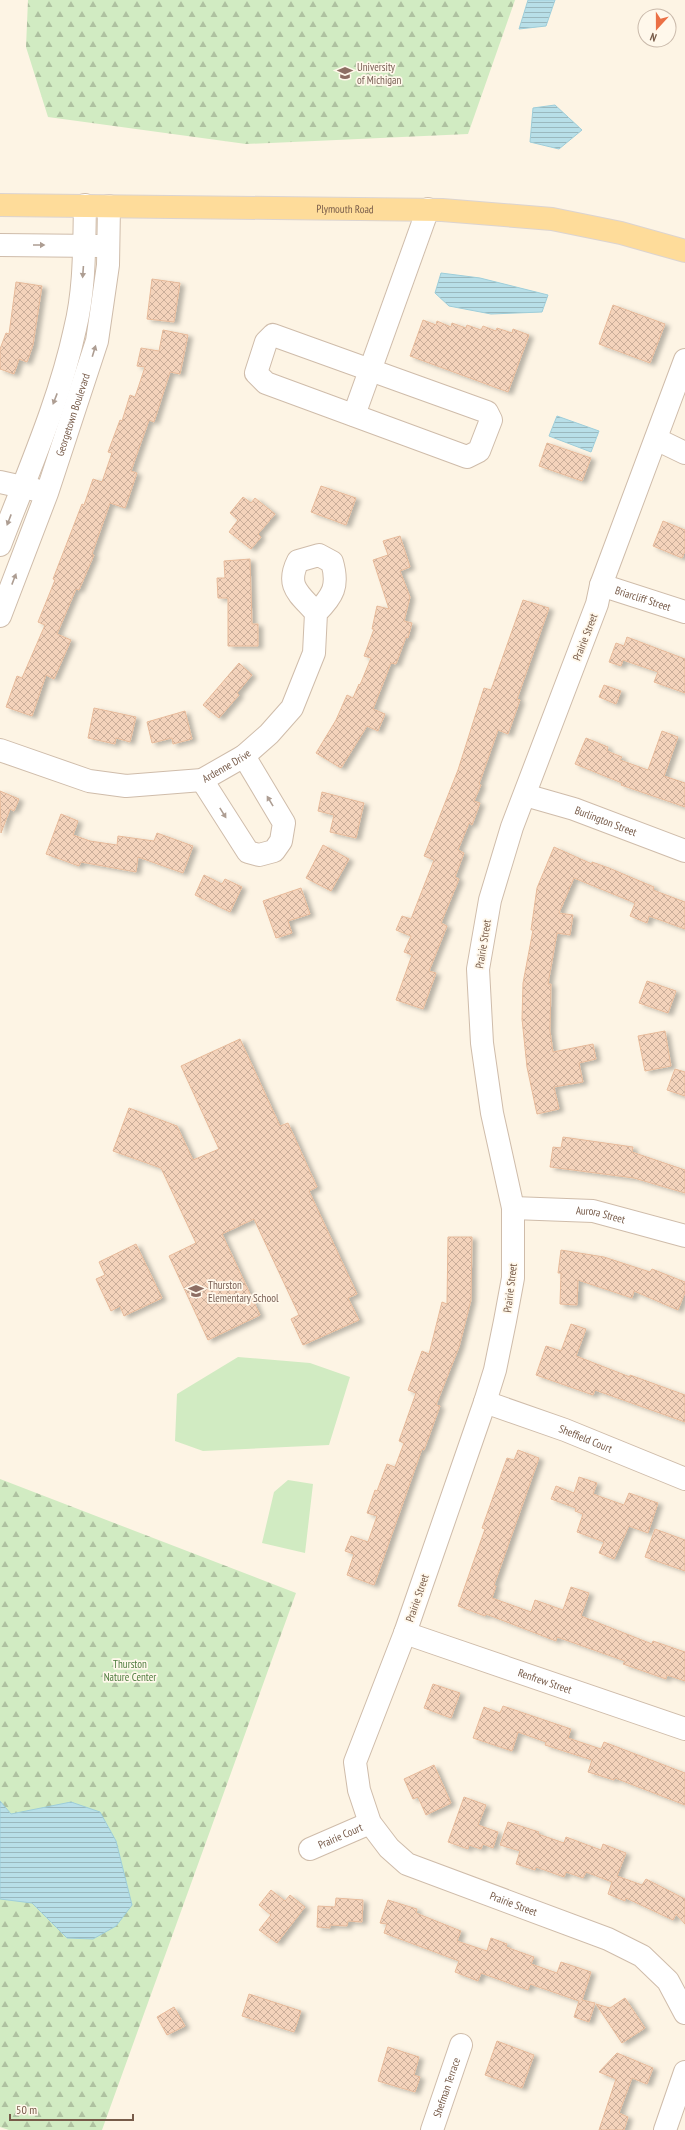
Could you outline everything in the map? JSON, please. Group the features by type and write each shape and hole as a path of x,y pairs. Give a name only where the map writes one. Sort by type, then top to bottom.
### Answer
{"main road":[{"name":"Plymouth Road","path":"0,204 428,209 552,219 622,234 685,251"}],"street":[{"name":"Georgetown Boulevard","path":"0,544 62,381 76,329 81,296 85,205"},
{"name":"Georgetown Boulevard","path":"0,616 47,493 97,341 105,299 109,247 109,206"},
{"path":"354,416 428,209"},
{"path":"0,245 109,247"},
{"path":"273,335 487,412 491,420 479,451 467,457 354,416 266,383 256,373 266,342 273,335"},
{"name":"Prairie Street","path":"685,360 601,585 597,604 512,827 490,900 478,969 482,1043 492,1113 513,1208 513,1278 495,1370 485,1402 405,1633 355,1762 359,1790 370,1823 388,1848 407,1864 608,1939 642,1956 668,1981 685,2012"},
{"path":"656,439 685,453"},
{"path":"0,482 47,493"},
{"name":"Briarcliff Street","path":"601,585 685,612"},
{"name":"Ardenne Drive","path":"0,750 89,781 126,786 202,780 244,756 270,734 292,708 314,653 316,613"},
{"path":"202,780 248,852 259,855 274,850 281,841 284,823 244,756"},
{"name":"Burlington Street","path":"525,795 574,809 685,851"},
{"name":"Aurora Street","path":"513,1208 593,1211 685,1236"},
{"name":"Sheffield Court","path":"485,1402 565,1430 685,1479"},
{"name":"Renfrew Street","path":"405,1633 685,1729"},
{"name":"Prairie Court","path":"310,1849 370,1823"},
{"name":"Shefman Terrace","path":"432,2130 461,2045"},
{"path":"665,2130 685,2072"}],"green space":[{"path":"28,0 515,0 468,134 246,144 48,117 26,47"},
{"path":"238,1357 310,1363 350,1377 329,1445 203,1451 175,1441 177,1394"},
{"name":"Thurston Nature Center","path":"0,1479 296,1593 102,2130 9,2130 0,2127"},
{"path":"288,1480 313,1484 305,1553 262,1543 274,1492"}],"water":[{"path":"528,0 555,0 546,26 519,29"},
{"path":"555,105 582,130 559,149 530,142 533,108"},
{"path":"441,273 480,278 548,295 542,312 491,314 449,306 435,293"},
{"path":"557,416 599,431 591,452 549,436"},
{"path":"0,1801 11,1814 71,1802 100,1812 116,1841 132,1905 116,1926 93,1939 67,1938 32,1903 0,1899"}],"building":[{"path":"152,279 180,283 174,322 147,319"},
{"path":"16,282 42,286 33,345 27,362 19,359 14,374 0,369 0,349 6,333 9,334"},
{"path":"613,305 665,324 650,363 599,344"},
{"path":"423,320 436,325 437,321 451,327 452,323 466,328 467,325 481,330 483,326 496,331 497,328 512,333 513,329 529,335 508,392 410,356"},
{"path":"163,330 188,335 180,374 170,372 154,422 149,420 131,471 137,473 125,508 110,503 92,554 94,555 79,590 76,589 57,634 71,640 54,679 46,675 32,716 6,707 17,676 22,678 45,625 38,622 55,580 53,579 82,504 84,505 93,479 102,482 112,453 108,452 120,420 122,421 130,395 135,397 145,367 137,366 141,348 159,351"},
{"path":"547,443 591,458 582,481 539,466"},
{"path":"321,486 356,498 346,525 311,512"},
{"path":"243,497 251,503 255,498 275,514 258,534 261,537 251,549 229,532 238,520 230,513"},
{"path":"663,521 685,530 685,551 682,558 653,546"},
{"path":"400,536 410,567 400,571 410,597 404,621 412,623 408,638 406,637 396,664 391,663 373,709 385,714 378,731 367,726 341,768 316,753 336,720 347,695 353,698 371,658 364,656 374,629 372,629 377,606 389,609 373,560 388,555 383,541"},
{"path":"250,559 252,624 258,624 258,646 228,646 228,598 218,598 217,578 225,578 224,561"},
{"path":"523,600 549,608 517,699 520,700 508,734 498,730 479,784 481,785 474,801 480,803 472,825 469,823 458,850 464,853 455,877 459,879 441,923 447,926 429,971 436,973 423,1009 396,1000 412,955 404,952 411,936 396,930 402,916 411,919 434,860 424,856 458,770 484,688 491,690"},
{"path":"627,637 685,659 685,693 654,682 658,672 623,660 621,666 609,662 616,643 624,646"},
{"path":"239,663 252,675 237,693 239,695 219,718 203,705"},
{"path":"604,685 621,691 616,704 599,697"},
{"path":"94,708 136,717 130,742 116,738 115,744 88,738"},
{"path":"185,711 192,739 173,744 172,738 152,743 147,722"},
{"path":"662,731 678,737 664,776 685,783 685,807 621,785 622,783 575,764 586,738 608,747 607,751 622,757 620,760 648,770"},
{"path":"0,791 19,799 14,811 10,809 1,833"},
{"path":"322,792 364,803 356,838 330,832 334,815 318,811"},
{"path":"61,814 78,821 73,835 90,841 117,845 118,836 154,841 157,833 193,846 183,873 138,857 136,872 81,862 79,866 46,854"},
{"path":"323,845 349,859 331,891 306,878"},
{"path":"554,847 592,864 592,862 609,868 654,887 653,890 685,902 685,929 649,916 647,923 630,916 635,903 574,878 559,913 573,915 570,935 557,933 548,984 551,984 550,1031 553,1052 593,1044 596,1059 579,1063 583,1082 554,1087 559,1109 537,1114 527,1067 522,1019 523,983 533,930 531,930 537,888"},
{"path":"204,875 222,884 225,879 242,887 230,912 195,895"},
{"path":"301,888 310,914 288,921 292,933 276,938 263,901"},
{"path":"647,981 676,991 668,1013 639,1003"},
{"path":"665,1031 671,1066 645,1071 638,1036"},
{"path":"240,1039 280,1126 288,1123 317,1187 309,1191 357,1294 348,1298 359,1320 303,1345 291,1319 299,1315 254,1219 222,1234 260,1315 208,1340 169,1256 196,1243 161,1168 113,1151 129,1108 177,1126 193,1160 219,1149 181,1066"},
{"path":"675,1069 685,1072 685,1096 667,1090"},
{"path":"563,1137 633,1147 632,1152 685,1170 685,1193 634,1178 550,1167 553,1147 561,1148"},
{"path":"448,1237 472,1237 471,1300 459,1347 436,1405 440,1406 424,1450 422,1449 374,1585 347,1575 354,1554 345,1551 351,1536 368,1542 377,1516 367,1513 375,1490 377,1491 387,1464 395,1467 404,1443 399,1441 416,1393 408,1390 422,1351 429,1354 442,1302 447,1304"},
{"path":"136,1244 162,1298 124,1316 120,1306 111,1311 96,1279 105,1275 99,1262"},
{"path":"561,1250 604,1257 650,1272 652,1269 685,1282 685,1292 678,1310 634,1291 632,1298 578,1280 577,1305 560,1304 561,1273 558,1273"},
{"path":"571,1324 586,1329 576,1356 630,1377 630,1375 685,1395 685,1422 595,1390 593,1395 536,1375 546,1346 561,1351"},
{"path":"518,1450 539,1458 494,1585 496,1586 492,1598 531,1612 535,1600 563,1610 571,1587 589,1593 581,1616 652,1644 653,1641 685,1652 685,1681 667,1675 666,1679 623,1664 625,1661 557,1637 556,1641 486,1614 485,1616 458,1606 485,1529 482,1528 507,1458 514,1460"},
{"path":"579,1477 597,1483 593,1494 624,1505 629,1493 658,1503 648,1533 629,1526 614,1559 599,1553 604,1542 577,1532 583,1514 575,1511 576,1508 551,1499 556,1486 574,1493"},
{"path":"655,1529 685,1540 685,1571 645,1557"},
{"path":"433,1684 460,1693 451,1718 424,1708"},
{"path":"503,1706 571,1729 568,1738 601,1749 604,1742 685,1773 685,1805 615,1778 614,1780 588,1772 592,1760 545,1745 546,1742 518,1732 512,1751 473,1738 484,1707 500,1713"},
{"path":"434,1765 451,1803 426,1815 418,1797 413,1799 404,1779"},
{"path":"464,1797 486,1805 478,1825 498,1832 493,1848 483,1844 481,1849 469,1845 468,1849 448,1842"},
{"path":"508,1822 539,1832 538,1834 564,1843 566,1837 601,1850 603,1844 626,1853 617,1876 642,1885 646,1879 685,1899 685,1924 676,1914 673,1920 626,1898 625,1901 608,1894 612,1882 586,1872 583,1878 566,1872 564,1877 536,1867 535,1870 516,1864 520,1851 500,1845"},
{"path":"271,1890 285,1901 290,1895 305,1907 277,1943 259,1930 271,1915 259,1905"},
{"path":"336,1898 363,1900 362,1922 348,1921 347,1926 330,1925 330,1928 317,1927 318,1906 335,1907"},
{"path":"388,1900 417,1909 416,1913 461,1931 457,1941 487,1951 491,1938 507,1944 506,1947 534,1957 531,1964 557,1973 561,1962 591,1972 582,2000 595,2003 589,2022 574,2017 579,2001 530,1984 528,1990 481,1973 478,1981 455,1972 459,1961 384,1933 387,1924 380,1923"},
{"path":"249,1994 301,2011 294,2032 242,2016"},
{"path":"625,1998 645,2028 622,2043 596,2004 610,2008"},
{"path":"174,2007 185,2026 167,2035 157,2017"},
{"path":"497,2041 534,2055 522,2088 485,2075"},
{"path":"388,2047 419,2057 414,2075 420,2077 415,2092 378,2081"},
{"path":"617,2053 653,2068 647,2084 632,2078 619,2113 628,2117 624,2130 599,2130 616,2079 599,2072"}],"place":[{"name":"University of Michigan","path":"345,73"},
{"name":"Thurston Elementary School","path":"196,1291"}]}
